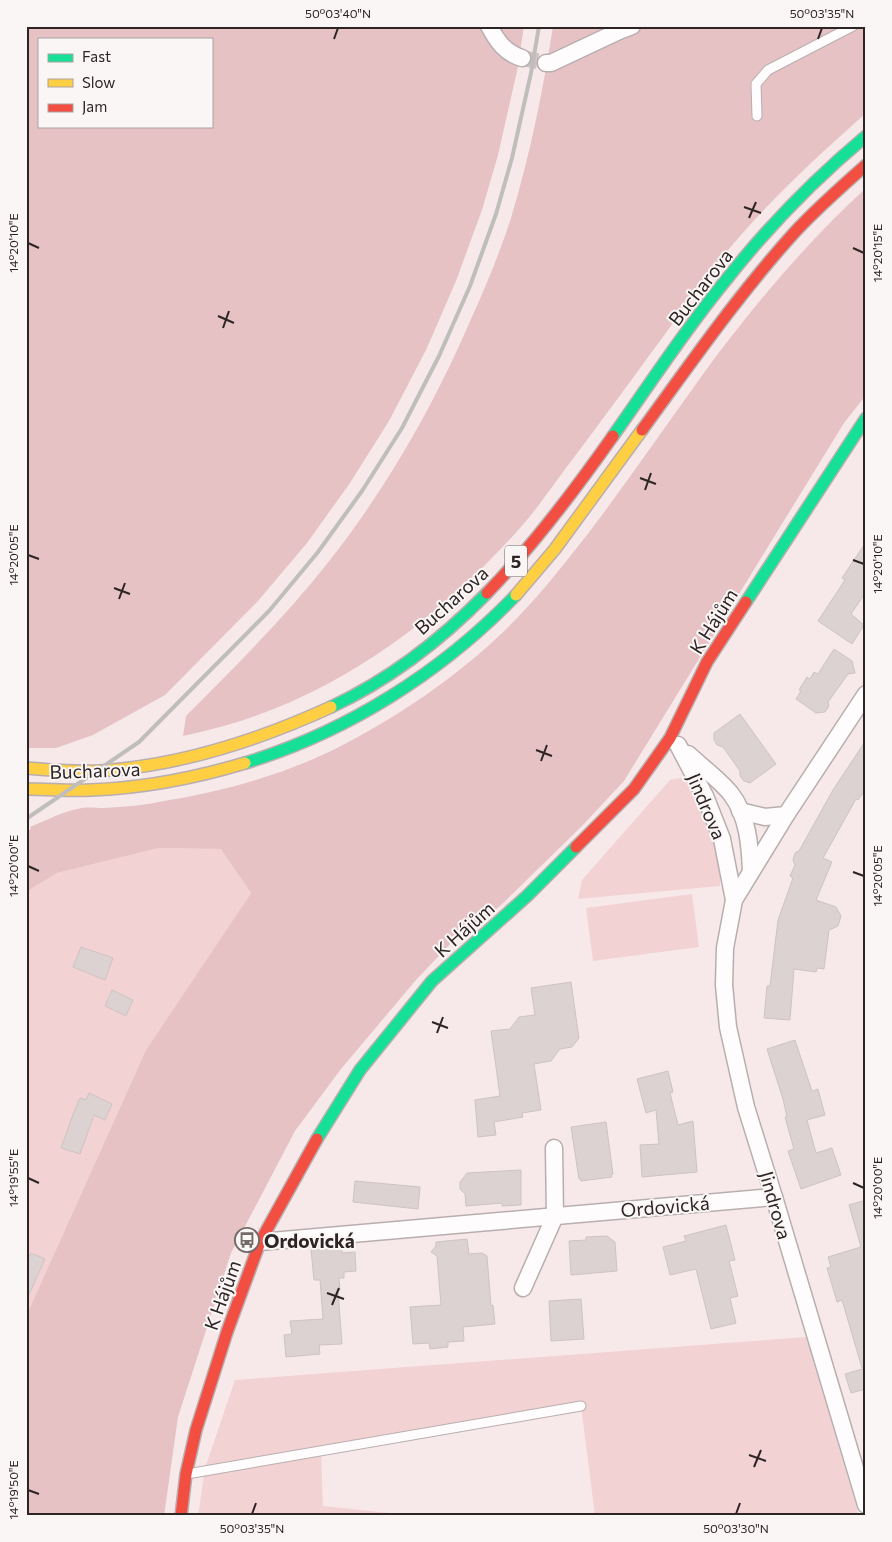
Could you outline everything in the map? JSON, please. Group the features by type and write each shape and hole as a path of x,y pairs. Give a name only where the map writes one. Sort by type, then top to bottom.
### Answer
{"main road":[{"name":"Bucharova","path":"26,768 61,771 108,770 168,761 248,741 319,714 383,678 422,650 462,618 499,581 584,475 718,289 790,208 823,174 866,136"},
{"name":"Bucharova","path":"26,789 105,790 160,784 216,773 263,760 328,733 367,712 447,657 488,623 518,592 615,468 729,310 795,233 866,165"},
{"name":"K Hájům","path":"182,1516 186,1474 196,1430 227,1332 260,1242 307,1155 360,1070 432,981 527,896 634,789 674,741 707,662 866,418"}],"street":[{"path":"489,26 498,42 510,53 522,58"},
{"path":"546,63 551,63 632,26"},
{"name":"Jindrova","path":"734,900 786,815 866,694"},
{"name":"Jindrova","path":"674,741 731,794 740,811 750,840 752,872"},
{"name":"Jindrova","path":"674,741 705,796 722,839 734,900 725,948 724,984 728,1027 746,1107 866,1505"},
{"name":"Jindrova","path":"740,811 765,817 786,815"},
{"path":"524,1288 556,1216 554,1148"},
{"name":"Ordovická","path":"260,1242 774,1197"}],"lane":[{"path":"757,116 756,84 768,70 853,26"},
{"path":"186,1474 581,1406"}],"shaded area":[{"path":"26,26 524,26 517,71 498,155 482,210 456,281 426,350 389,421 350,483 307,543 258,601 165,695 93,735 56,748 26,748"},
{"path":"553,26 866,26 866,113 781,192 734,243 704,280 612,407 520,528 448,600 409,632 368,660 325,685 280,706 233,723 183,736 186,716 278,621 313,581 351,532 390,474 442,383 477,307 511,218 535,123"},
{"path":"866,188 866,395 844,423 624,781 582,826 500,906 452,942 416,980 341,1069 295,1131 231,1253 178,1417 164,1516 26,1516 26,1307 29,1310 146,1050 251,893 221,849 159,848 57,873 26,892 26,832 31,829 30,827 76,809 142,805 186,797 253,781 296,766 317,758 380,725 423,697 463,667 500,635 547,585 605,511 706,370 743,322 822,230"},
{"path":"680,778 691,780 720,848 720,886 578,899 582,880 670,780"},
{"path":"159,848 222,849 251,893 146,1050 29,1311 26,1307 26,892 57,873"},
{"path":"692,894 699,947 593,961 586,908"},
{"path":"806,1337 859,1516 595,1516 581,1406 321,1451 323,1506 417,1516 198,1516 205,1468 235,1380"}],"building":[{"path":"866,542 866,592 851,614 864,625 852,644 818,621 845,580 842,578"},
{"path":"834,649 852,661 855,673 848,674 828,702 829,706 825,712 816,713 796,699 807,677 810,679 814,672 818,674"},
{"path":"740,714 776,764 750,783 744,781 740,776 740,771 723,747 717,745 714,740 714,733"},
{"path":"866,740 866,789 858,800 856,799 823,858 832,862 816,900 836,907 841,916 838,926 829,930 824,969 817,968 816,972 794,969 790,1020 764,1018 767,986 770,986 778,920 793,878 790,876 795,865 794,856 799,851 833,790"},
{"path":"81,947 113,958 105,980 73,967"},
{"path":"571,982 579,1038 572,1047 560,1049 551,1061 534,1064 541,1110 522,1113 523,1117 494,1122 496,1135 478,1137 475,1100 500,1096 491,1031 510,1029 519,1017 535,1015 531,988"},
{"path":"112,990 133,1000 126,1016 105,1006"},
{"path":"795,1040 812,1091 818,1089 825,1115 807,1120 816,1153 832,1148 841,1175 801,1189 788,1151 794,1149 785,1117 787,1117 783,1099 767,1049"},
{"path":"668,1071 673,1092 670,1093 678,1125 693,1121 697,1172 642,1177 640,1145 659,1144 656,1110 646,1113 637,1079"},
{"path":"89,1093 112,1104 105,1120 94,1115 80,1154 61,1148 80,1098 86,1100"},
{"path":"606,1122 612,1177 581,1181 579,1179 571,1127"},
{"path":"521,1170 521,1205 502,1206 502,1203 466,1206 465,1194 460,1189 460,1182 467,1173"},
{"path":"355,1181 420,1187 418,1209 353,1202"},
{"path":"866,1200 866,1367 862,1368 842,1300 837,1302 827,1268 831,1267 828,1257 861,1247 849,1205"},
{"path":"726,1225 735,1260 729,1261 738,1296 730,1298 736,1323 711,1329 696,1269 670,1275 663,1247 686,1241 684,1236"},
{"path":"607,1236 615,1242 617,1271 571,1275 569,1241 586,1240 586,1237"},
{"path":"467,1239 469,1254 482,1253 487,1256 491,1306 493,1305 495,1324 463,1327 464,1341 448,1342 448,1347 430,1349 429,1343 413,1344 410,1307 441,1305 437,1256 431,1252 436,1246 436,1242"},
{"path":"342,1248 342,1253 355,1252 356,1271 344,1272 344,1278 339,1278 340,1290 338,1291 342,1344 319,1345 320,1354 286,1357 284,1335 292,1334 290,1321 323,1319 320,1280 314,1280 311,1250"},
{"path":"31,1253 45,1259 26,1301 26,1263"},
{"path":"581,1299 584,1339 551,1341 549,1301"},
{"path":"866,1368 866,1389 851,1393 845,1374"}],"tunnel":[{"path":"522,58 546,63"}],"railway":[{"path":"26,819 139,742 269,611 318,552 362,491 402,428 439,356 470,286 496,214 512,158 531,73 539,26"}],"traffic: fast":[{"path":"613,436 714,294 745,256 812,185 866,136"},
{"path":"746,602 866,418"},
{"path":"331,707 374,684 414,657 452,626 487,593"},
{"path":"245,763 283,750 320,734 356,717 391,696 425,674 457,649 516,595"},
{"path":"317,1139 360,1070 432,981 527,896 576,847"}],"traffic: slow":[{"path":"516,595 555,549 642,430"},
{"path":"26,768 99,771 159,764 218,750 276,730 331,707"},
{"path":"26,789 83,790 149,785 188,778 245,763"}],"traffic: jam":[{"path":"642,430 715,330 773,257 811,215 866,165"},
{"path":"487,593 553,517 613,436"},
{"path":"576,847 634,789 670,738 707,662 746,602"},
{"path":"181,1516 186,1474 196,1430 227,1332 260,1242 317,1139"}],"place":[{"name":"Ordovická","path":"247,1240"}]}
